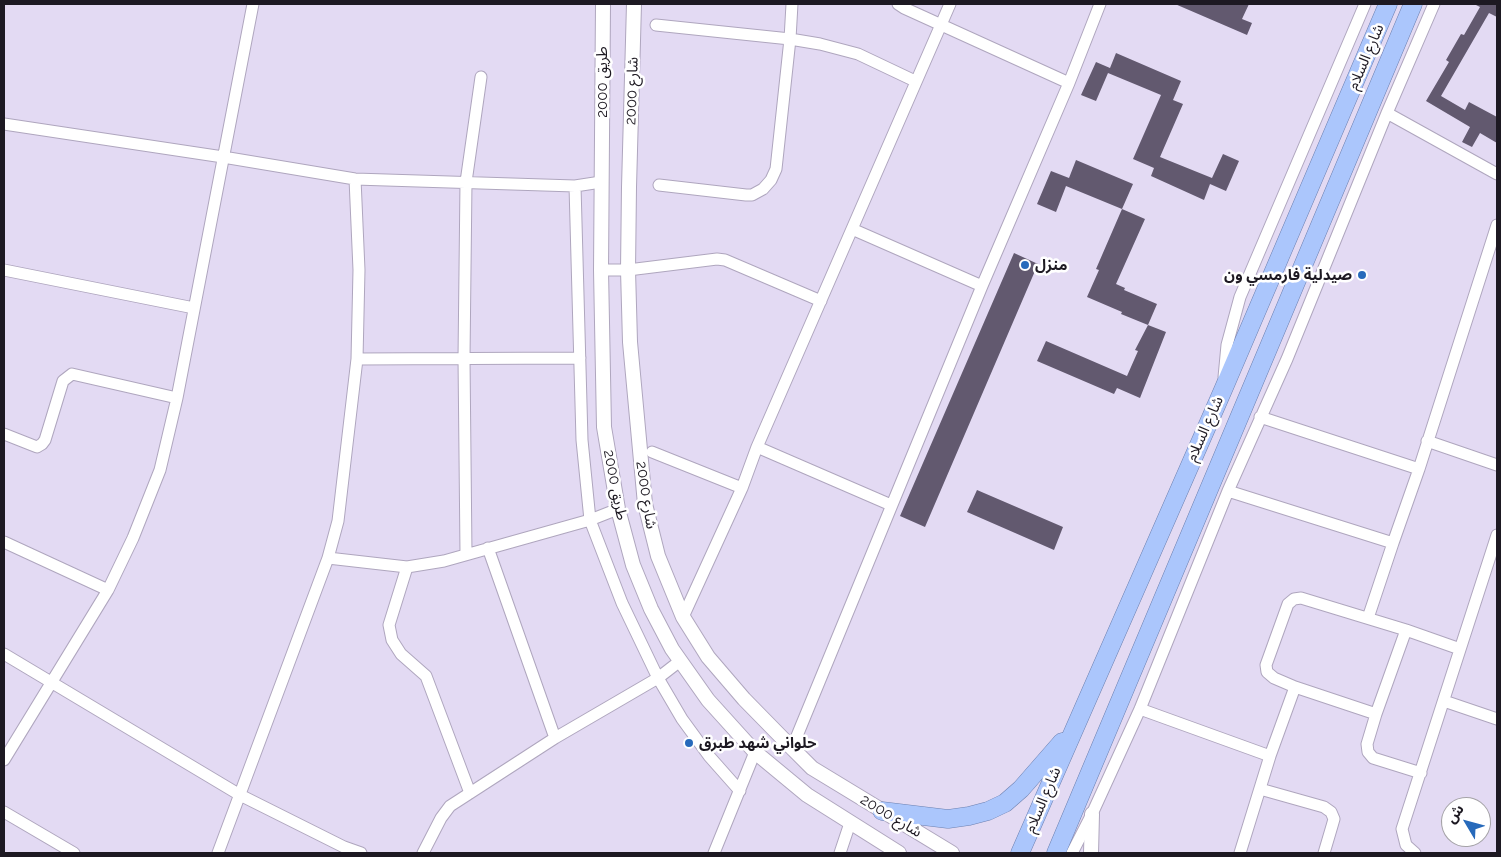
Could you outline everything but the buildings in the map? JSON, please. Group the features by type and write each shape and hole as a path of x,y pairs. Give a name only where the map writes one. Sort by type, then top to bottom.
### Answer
{"highway":[{"name":"شارع السلام","path":"1020,853 1223,390 1388,4"},
{"name":"شارع السلام","path":"1056,853 1414,4"},
{"path":"882,812 948,819 988,811 1005,803 1021,789 1056,750 1078,719"}],"street":[{"path":"4,760 108,590 133,538 160,470 177,398 253,4"},
{"name":"طريق 2000","path":"603,4 601,270 604,426 618,510 633,565 651,610 672,649 708,700 755,752 807,795 899,853"},
{"name":"شارع 2000","path":"634,4 628,270 630,342 645,504 658,556 683,617 708,657 744,700 812,768 952,853"},
{"path":"659,185 746,195 758,192 772,180 776,169 792,4"},
{"path":"898,4 1069,83"},
{"path":"683,617 742,488 757,447 950,4"},
{"path":"792,748 982,286 1069,83 1100,4"},
{"path":"1223,390 1227,344 1240,297 1365,4"},
{"path":"1072,853 1140,709 1228,490 1287,359 1387,113 1434,4"},
{"path":"656,26 790,39 828,46 858,54 915,81"},
{"path":"466,554 464,358 466,182 481,77"},
{"path":"1387,113 1497,174"},
{"path":"4,124 355,179 575,186 601,182"},
{"path":"218,853 328,558 338,521 357,360 359,270 355,179"},
{"path":"575,186 582,440 590,520 622,603 658,678 682,719 709,756 740,791"},
{"path":"1368,618 1392,543 1419,469 1497,225"},
{"path":"852,229 982,286"},
{"path":"601,270 628,270 717,259 725,260 821,300"},
{"path":"4,270 194,308"},
{"path":"357,360 580,358"},
{"path":"4,434 37,447 42,444 45,440 63,381 72,374 177,398"},
{"path":"1260,417 1419,469"},
{"path":"1427,441 1497,465"},
{"path":"757,447 891,505"},
{"path":"652,452 742,488"},
{"path":"1228,490 1392,543"},
{"path":"328,558 407,567 444,561 590,520 618,510"},
{"path":"1415,853 1406,846 1402,829 1460,649 1493,563 1497,535"},
{"path":"4,542 108,590"},
{"path":"488,548 555,738"},
{"path":"407,567 389,625 392,640 401,654 426,676 470,793"},
{"path":"1376,714 1295,687 1274,678 1267,672 1266,665 1288,604 1294,599 1301,598 1368,618 1460,649"},
{"path":"1406,630 1367,744 1368,752 1373,758 1421,773"},
{"path":"4,654 240,795 343,850 361,853"},
{"path":"423,853 450,806 555,738 658,678 680,661"},
{"path":"1240,853 1270,756 1295,687"},
{"path":"1444,701 1497,719"},
{"path":"1140,709 1270,756"},
{"path":"714,853 755,752"},
{"path":"1260,789 1324,807 1330,812 1334,819 1324,853"},
{"path":"4,812 74,853"},
{"path":"1091,853 1092,814"},
{"path":"840,853 850,823"}],"place":[{"name":"منزل","path":"1025,265"},
{"name":"صيدلية فارمسي ون","path":"1362,275"},
{"name":"حلواني شهد طبرق","path":"689,743"}]}
